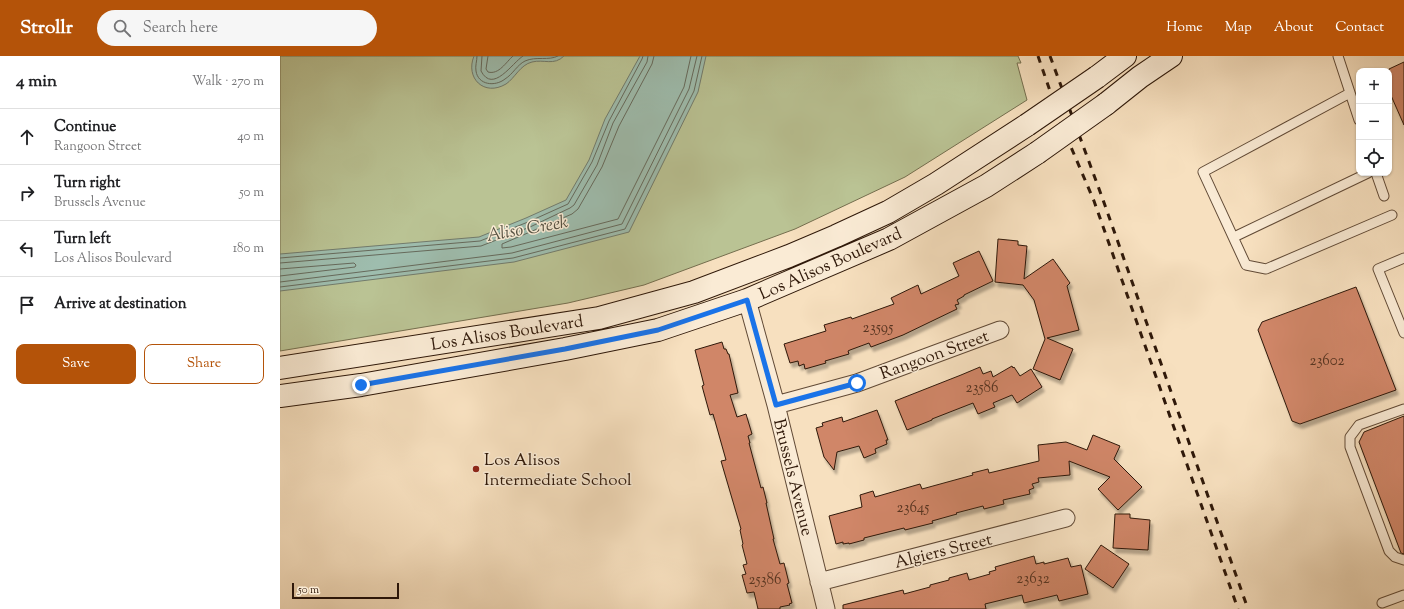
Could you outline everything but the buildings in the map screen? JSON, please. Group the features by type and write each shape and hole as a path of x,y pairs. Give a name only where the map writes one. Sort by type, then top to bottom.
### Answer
{"main road":[{"name":"Los Alisos Boulevard","path":"280,368 599,318 694,292 796,253 888,212 936,184 1027,125 1125,56"},
{"name":"Los Alisos Boulevard","path":"280,396 361,385 565,349 658,330 747,300 889,240 986,186 1037,153 1106,104 1140,77 1172,56"}],"street":[{"name":"Brussels Avenue","path":"747,300 776,405 826,609"},
{"name":"Rangoon Street","path":"776,405 857,383 1000,330"},
{"name":"Algiers Street","path":"819,582 1066,518"}],"lane":[{"path":"1338,56 1356,111"},
{"path":"1350,93 1203,172 1246,265 1266,269 1392,215"},
{"path":"1234,237 1362,176"},
{"path":"1377,176 1384,196"},
{"path":"1404,258 1378,269 1404,333"},
{"path":"1404,409 1359,425 1350,437 1350,447 1389,551 1395,557 1404,560"},
{"path":"1382,603 1404,595"}],"green space":[{"path":"280,56 1018,56 1021,63 1017,63 1027,100 905,177 795,229 644,285 568,303 280,351"}],"water":[{"path":"474,56 564,56 553,62 532,62 524,66 506,84 490,88 484,87 474,78 472,64"},
{"name":"Aliso Creek","path":"640,56 706,56 698,92 629,232 514,262 280,291 280,254 479,237 566,200 589,160 605,119"}],"railway":[{"path":"1038,56 1062,126 1094,201 1238,609"},
{"path":"1050,56 1102,197 1248,609"}],"place":[{"name":"Los Alisos Intermediate School","path":"476,469"}],"route":[{"path":"361,385 565,349 658,330 747,300 776,405 857,383"}]}
